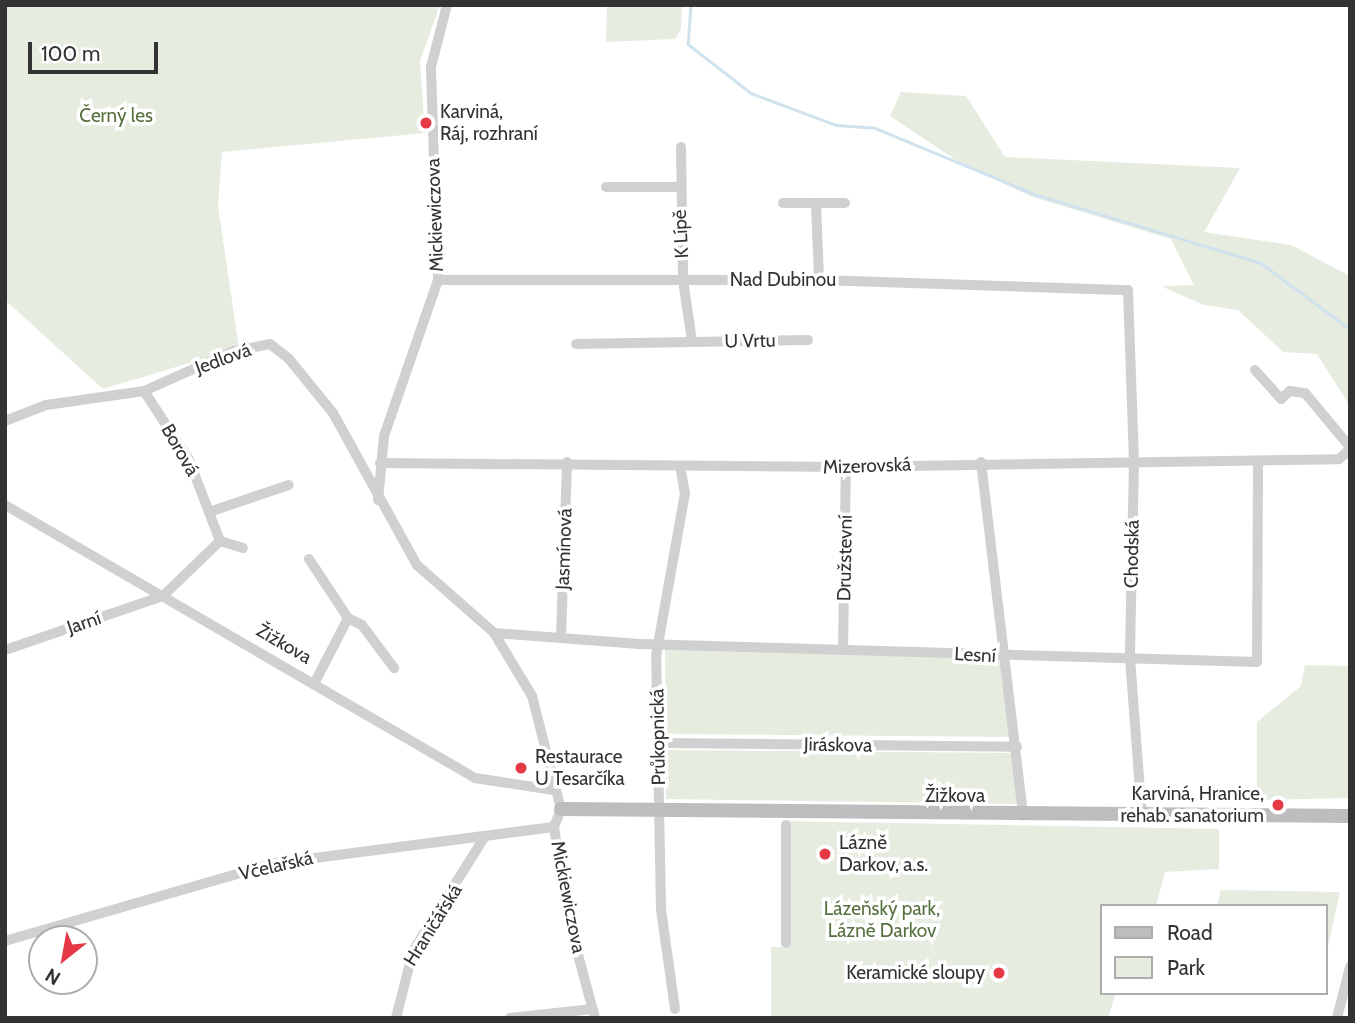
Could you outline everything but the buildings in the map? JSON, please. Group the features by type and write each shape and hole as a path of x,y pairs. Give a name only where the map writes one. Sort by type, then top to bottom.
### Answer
{"street":[{"name":"Mickiewiczova","path":"378,501 380,463 438,280 431,67 447,5"},
{"name":"K Lípě","path":"681,147 678,187 683,280"},
{"name":"K Lípě","path":"606,187 678,187"},
{"path":"783,203 845,203"},
{"path":"816,204 819,280"},
{"name":"Nad Dubinou","path":"438,280 819,280 1128,290"},
{"path":"683,280 692,341"},
{"name":"Chodská","path":"1128,290 1134,461 1130,658 1142,818"},
{"name":"U Vrtu","path":"576,344 808,340"},
{"name":"Jedlová","path":"5,421 46,405 144,391 234,351 270,344 312,383 378,501"},
{"name":"Mizerovská","path":"380,463 567,462 680,467 846,467 981,462 1258,461 1339,459 1350,448 1305,393 1290,391 1281,399 1255,370"},
{"name":"Borová","path":"144,391 189,460 212,511 220,541"},
{"name":"Lesní","path":"494,633 657,644 1007,657 1257,662 1258,461"},
{"name":"Jasmínová","path":"561,637 567,462"},
{"path":"981,462 1007,657 1023,816"},
{"name":"Průkopnická","path":"675,1009 661,909 657,644 685,494 680,467"},
{"name":"Družstevní","path":"844,649 846,467"},
{"path":"212,511 289,485"},
{"path":"378,501 417,565 494,633 532,696 552,790 561,809"},
{"name":"Žižkova","path":"6,506 475,778 552,790"},
{"path":"163,596 220,541 243,548"},
{"path":"309,559 348,618 362,625 394,668"},
{"name":"Jarní","path":"5,650 163,596"},
{"path":"314,684 348,618"},
{"name":"Jiráskova","path":"659,743 1017,747"},
{"name":"Mickiewiczova","path":"561,809 554,827 568,916 594,1013"},
{"name":"Žižkova","path":"561,809 660,813 1142,818 1350,816"},
{"path":"786,825 786,943"},
{"name":"Včelařská","path":"5,941 276,863 554,827"},
{"name":"Hraničářská","path":"396,1018 414,951 485,836"},
{"path":"1337,1018 1350,967"},
{"path":"510,1018 594,1013"}],"green space":[{"name":"Černý les","path":"5,5 440,5 420,61 425,133 222,152 218,206 239,348 103,389 5,300"},
{"path":"607,5 682,5 681,29 675,39 606,42"},
{"path":"901,92 966,96 1005,157 1240,168 1204,232 1291,245 1350,276 1350,406 1317,354 1283,352 1238,310 1204,305 1161,286 1194,285 1171,239 1030,196 956,160 890,116"},
{"path":"665,649 998,659 1004,662 1011,737 666,734"},
{"path":"1305,665 1350,666 1350,798 1257,800 1257,722 1301,686"},
{"path":"666,750 1012,753 1017,804 666,799"},
{"name":"Lázeňský park, Lázně Darkov","path":"784,821 1219,829 1219,869 1165,872 1157,904 1100,904 1100,995 1115,995 1108,1018 771,1018 771,947 783,947"},
{"path":"1221,890 1340,892 1327,951 1327,904 1218,904"}],"waterway":[{"path":"691,5 688,44 751,93 836,125 875,128 1034,194 1261,263 1350,329"}],"place":[{"name":"Karviná, Ráj, rozhraní","path":"426,123"},
{"name":"Restaurace U Tesarčíka","path":"521,768"},
{"name":"Karviná, Hranice, rehab. sanatorium","path":"1278,805"},
{"name":"Lázně Darkov, a.s.","path":"825,854"},
{"name":"Keramické sloupy","path":"999,973"}]}
